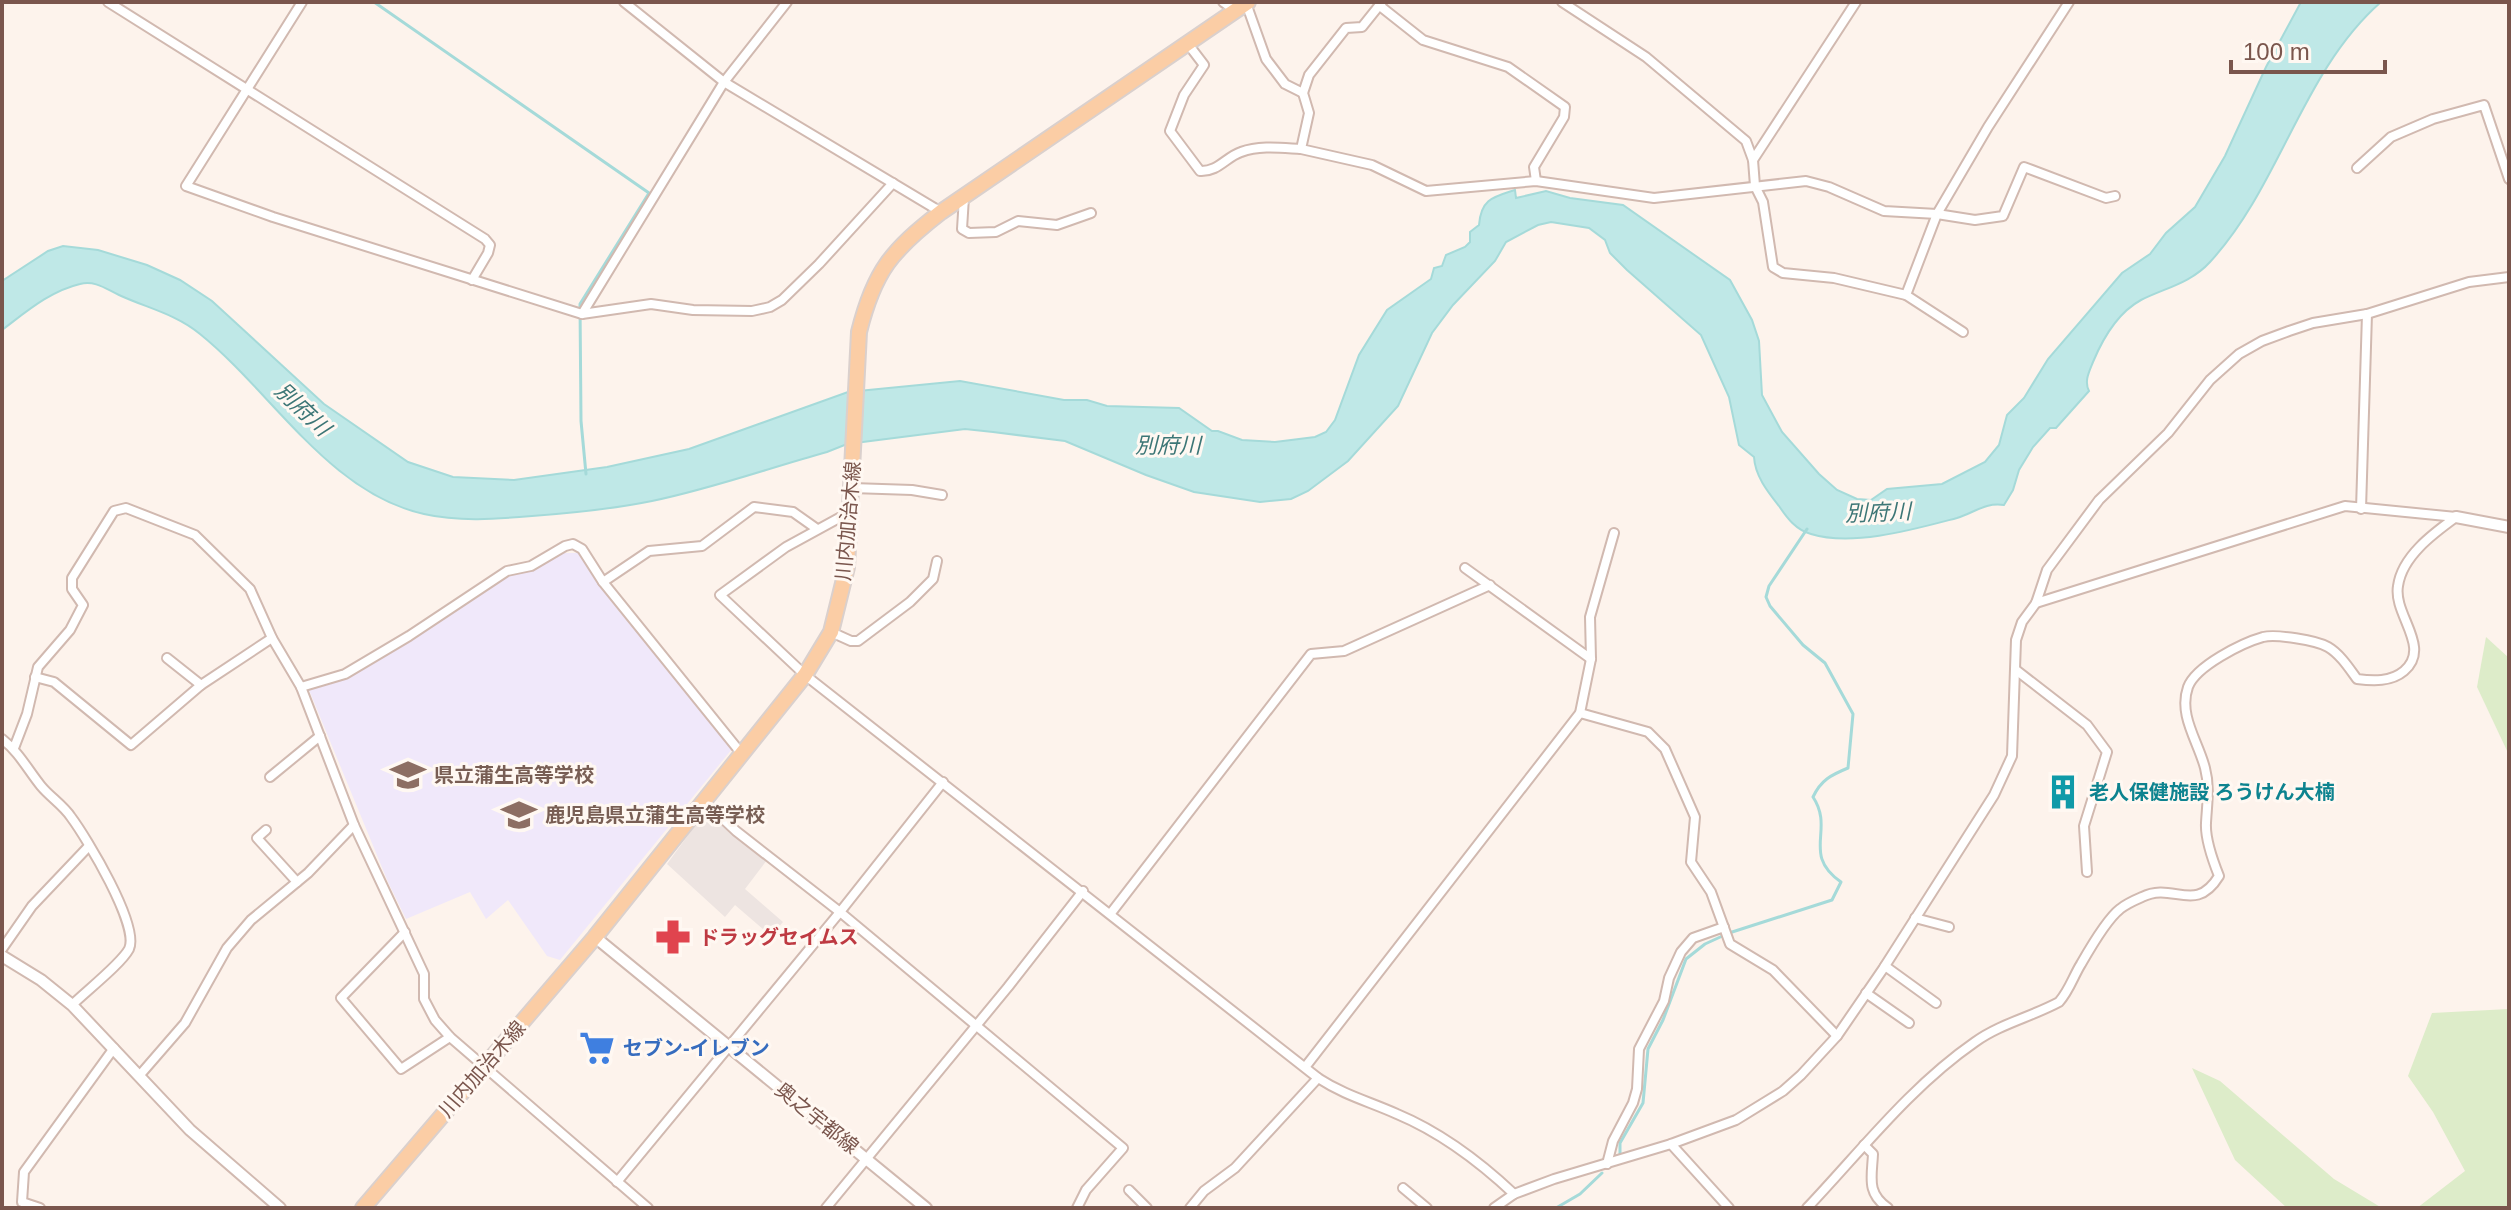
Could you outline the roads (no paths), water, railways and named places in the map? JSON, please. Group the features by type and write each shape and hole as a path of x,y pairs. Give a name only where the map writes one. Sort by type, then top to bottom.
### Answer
{"main road":[{"name":"川内加治木線","path":"363,1208 595,937 805,675 831,632 847,567 859,332 867,299 878,275 912,235 941,212 1188,44 1238,5"}],"street":[{"path":"108,2 485,239 490,245 488,253 472,280"},
{"path":"302,2 186,186 273,217 582,314 651,304 693,310 752,311 770,307 782,300 820,262 893,183"},
{"path":"624,2 724,82 941,212"},
{"path":"582,314 724,82 787,2"},
{"path":"1562,2 1646,57 1746,141 1753,160 1755,186 1763,202 1773,267 1783,273 1834,278 1906,295 1963,332"},
{"path":"1753,160 1856,2"},
{"path":"1906,295 1937,214 1988,127 2069,2"},
{"path":"1301,149 1309,113 1303,93 1309,75 1346,28 1362,27 1381,4 1423,40 1508,67 1565,107 1564,117 1534,167 1536,181"},
{"path":"1238,5 1266,59 1285,84 1303,93"},
{"path":"1188,44 1204,65 1184,95 1170,131 1200,171 1211,172 1239,152 1261,148 1301,149 1372,165 1426,191 1536,181 1654,198 1806,181 1829,187 1884,211 1975,220 2003,216 2024,167 2106,198 2115,196"},
{"path":"2357,168 2391,137 2433,119 2484,105 2509,179"},
{"path":"964,196 962,229 969,233 996,232 1018,221 1057,225 1091,213"},
{"path":"1494,1208 1514,1194 1554,1179 1671,1144 1736,1120 1765,1104 1801,1075 1837,1036 1994,795 2012,756 2016,640 2022,622 2036,603 2047,570 2112,485 2168,433 2196,395 2219,371 2239,354 2262,341 2313,323 2367,314 2469,282 2509,277"},
{"path":"2361,509 2367,314"},
{"path":"852,488 912,490 942,495"},
{"path":"2036,603 2345,506 2456,517 2509,527"},
{"path":"603,582 649,551 702,546 754,507 793,512 817,529"},
{"path":"14,748 27,714 38,667 70,630 83,605 72,589 72,578 114,511 126,508 195,535 250,589 272,638 301,687 354,825 424,974 424,999 435,1020 483,1067 648,1208"},
{"path":"850,512 786,547 720,595 805,675 1318,1078 1339,1091 1397,1114 1464,1152 1486,1167 1514,1194"},
{"path":"1807,1208 1941,1067 1976,1041 2059,1002 2081,963 2123,907 2157,891 2190,897 2211,888 2219,876 2206,825 2209,806 2206,770 2185,704 2189,685 2200,669 2246,644 2264,637 2280,637 2327,646 2357,679 2387,680 2401,674 2410,666 2415,654 2415,642 2397,603 2402,571 2423,545 2456,517"},
{"path":"1306,1066 1580,713 1591,659 1590,617 1614,533"},
{"path":"301,687 345,674 507,571 531,566 573,544 582,549 603,582 741,753"},
{"path":"831,632 858,641 910,602 933,579 937,561"},
{"path":"1465,568 1591,659"},
{"path":"1111,913 1311,654 1344,651 1490,585"},
{"path":"35,677 54,682 131,745 201,685 272,638"},
{"path":"167,658 201,685"},
{"path":"2016,670 2087,725 2107,752 2084,826 2087,872"},
{"path":"1580,713 1648,732 1665,749 1695,817 1691,862 1711,892 1730,944 1773,970 1837,1036"},
{"path":"270,777 320,736"},
{"path":"2,739 14,748 42,787 70,814 113,885 130,938 130,948 72,1005"},
{"path":"617,1182 943,782"},
{"path":"703,800 736,831 840,912 1123,1148 1086,1190 1077,1208"},
{"path":"139,1076 185,1023 227,948 251,920 297,882 354,825"},
{"path":"266,830 257,838 297,882"},
{"path":"2,949 32,906 89,846"},
{"path":"826,1208 1083,891"},
{"path":"1915,918 1949,927"},
{"path":"1607,1164 1613,1141 1633,1103 1639,1049 1664,1001 1669,978 1681,952 1693,938 1725,928"},
{"path":"405,932 341,998 401,1069 450,1037"},
{"name":"奥之宇都線","path":"595,937 926,1208"},
{"path":"2,956 41,980 72,1005 190,1130 280,1208"},
{"path":"1885,966 1936,1003"},
{"path":"1866,993 1909,1023"},
{"path":"40,1208 22,1206 24,1172 114,1048"},
{"path":"1190,1208 1204,1191 1235,1168 1318,1078"},
{"path":"1671,1144 1729,1208"},
{"path":"1864,1145 1873,1154 1871,1188 1888,1208"},
{"path":"1403,1188 1427,1208"},
{"path":"1129,1190 1147,1208"}],"water":[{"name":"別府川","path":"2301,2 2381,2 2354,30 2331,61 2256,199 2210,262 2186,280 2132,305 2118,319 2101,344 2090,369 2087,380 2089,391 2056,428 2050,428 2033,447 2004,505 1985,506 1957,518 1865,538 1828,537 1806,532 1792,523 1763,483 1754,457 1739,445 1729,397 1701,335 1627,270 1610,253 1605,240 1589,228 1551,222 1538,225 1506,242 1495,261 1453,305 1432,333 1398,406 1348,461 1308,491 1291,499 1260,502 1194,492 1065,441 965,429 847,444 696,491 622,506 505,518 437,517 390,503 359,485 303,438 200,334 171,316 100,286 85,283 69,287 39,303 2,330 2,281 48,251 63,246 98,250 147,265 180,280 212,301 324,404 408,462 453,477 514,480 607,467 689,449 848,392 960,381 1064,400 1087,400 1107,406 1179,408 1212,431 1242,440 1275,442 1315,437 1326,432 1335,420 1359,355 1387,310 1431,279 1434,268 1442,266 1446,255 1470,242 1470,232 1479,225 1485,204 1515,190 1516,198 1546,191 1570,198 1623,205 1730,280 1752,320 1759,341 1762,395 1782,432 1837,490 1857,499 1871,500 1887,489 1942,484 1985,462 1999,445 2007,415 2024,398 2048,359 2122,273 2150,254 2166,233 2195,207 2225,156 2266,67"}],"waterway":[{"path":"374,2 649,193 580,304 581,421 586,474"},
{"path":"1620,1156 1620,1143 1643,1103 1648,1049 1663,1020 1686,959 1705,944 1729,933 1832,900 1841,882 1823,862 1820,852 1821,820 1813,797 1827,779 1848,768 1853,714 1825,663 1803,645 1766,597 1769,586 1807,529"},
{"path":"1556,1208 1580,1194 1602,1173"}],"place":[{"name":"県立蒲生高等学校","path":"408,775"},
{"name":"老人保健施設 ろうけん大楠","path":"2063,792"},
{"name":"鹿児島県立蒲生高等学校","path":"519,815"},
{"name":"ドラッグセイムス","path":"673,937"},
{"name":"セブン-イレブン","path":"597,1048"}]}
